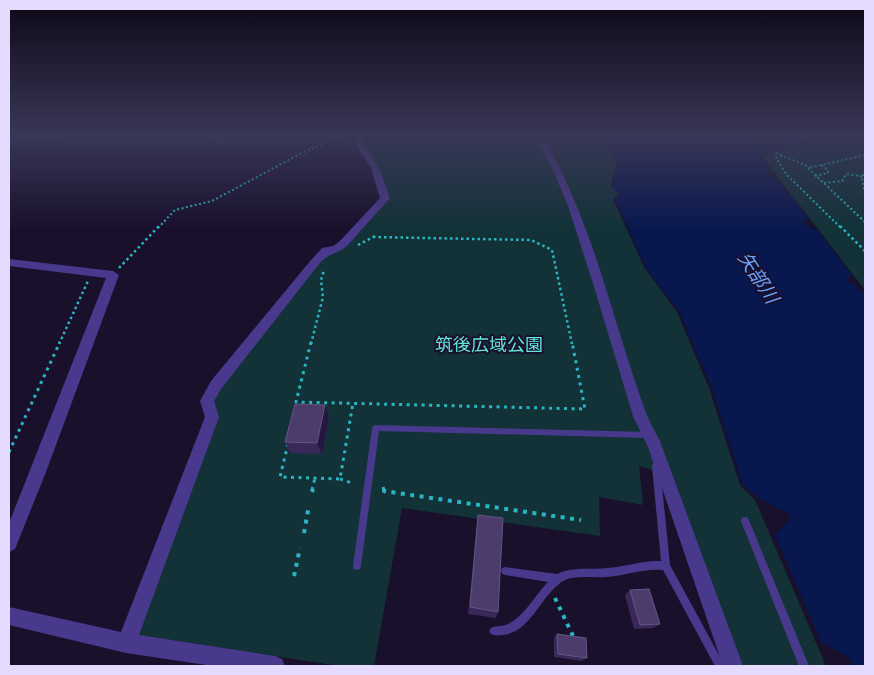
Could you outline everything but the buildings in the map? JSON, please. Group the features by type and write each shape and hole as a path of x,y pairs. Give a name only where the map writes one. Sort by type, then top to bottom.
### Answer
{"street":[{"path":"126,643 192,464 212,417 207,401 216,384 315,262 326,250 336,249 343,244 386,198 374,166"},
{"path":"556,166 582,229 640,416 652,439 733,666"},
{"path":"9,262 113,275 9,543"},
{"path":"9,616 126,643 275,666"}],"lane":[{"path":"357,566 376,428 652,439 666,566 720,666"},
{"path":"745,521 804,666"},
{"path":"494,631 510,629 563,576 611,573 657,565 666,566"},
{"path":"505,571 559,579"}],"path":[{"path":"113,275 175,210 212,201 278,166"},
{"path":"780,166 865,251"},
{"path":"815,176 828,173 828,170 823,166"},
{"path":"810,167 808,168 815,176 865,222"},
{"path":"865,170 865,194"},
{"path":"823,183 842,181 846,174 864,177"},
{"path":"299,402 585,409 552,250 531,240 375,236 357,245"},
{"path":"299,402 296,402 323,297 321,275 328,264"},
{"path":"9,452 92,273"},
{"path":"296,412 299,402"},
{"path":"340,479 353,404"},
{"path":"289,440 280,477 340,479 352,484"},
{"path":"312,492 315,478"},
{"path":"382,487 384,491 581,520"},
{"path":"304,532 309,505"},
{"path":"294,576 300,548"},
{"path":"549,588 561,607 573,636"}],"green space":[{"name":"筑後広域公園","path":"370,166 615,166 611,187 619,194 613,199 644,267 677,312 709,388 740,485 755,500 826,666 740,666 672,476 639,466 643,505 599,497 600,536 402,508 374,666 340,666 135,635 213,397 325,254 385,201"},
{"path":"770,166 865,166 865,290"}],"water":[{"name":"矢部川","path":"617,166 768,166 770,170 766,175 776,179 788,194 791,194 809,220 804,220 803,224 817,230 852,275 847,280 865,294 865,666 852,666 851,659 821,642 775,535 792,516 759,498 743,485 712,389 679,311 646,268 615,199 620,194 612,188"}]}
